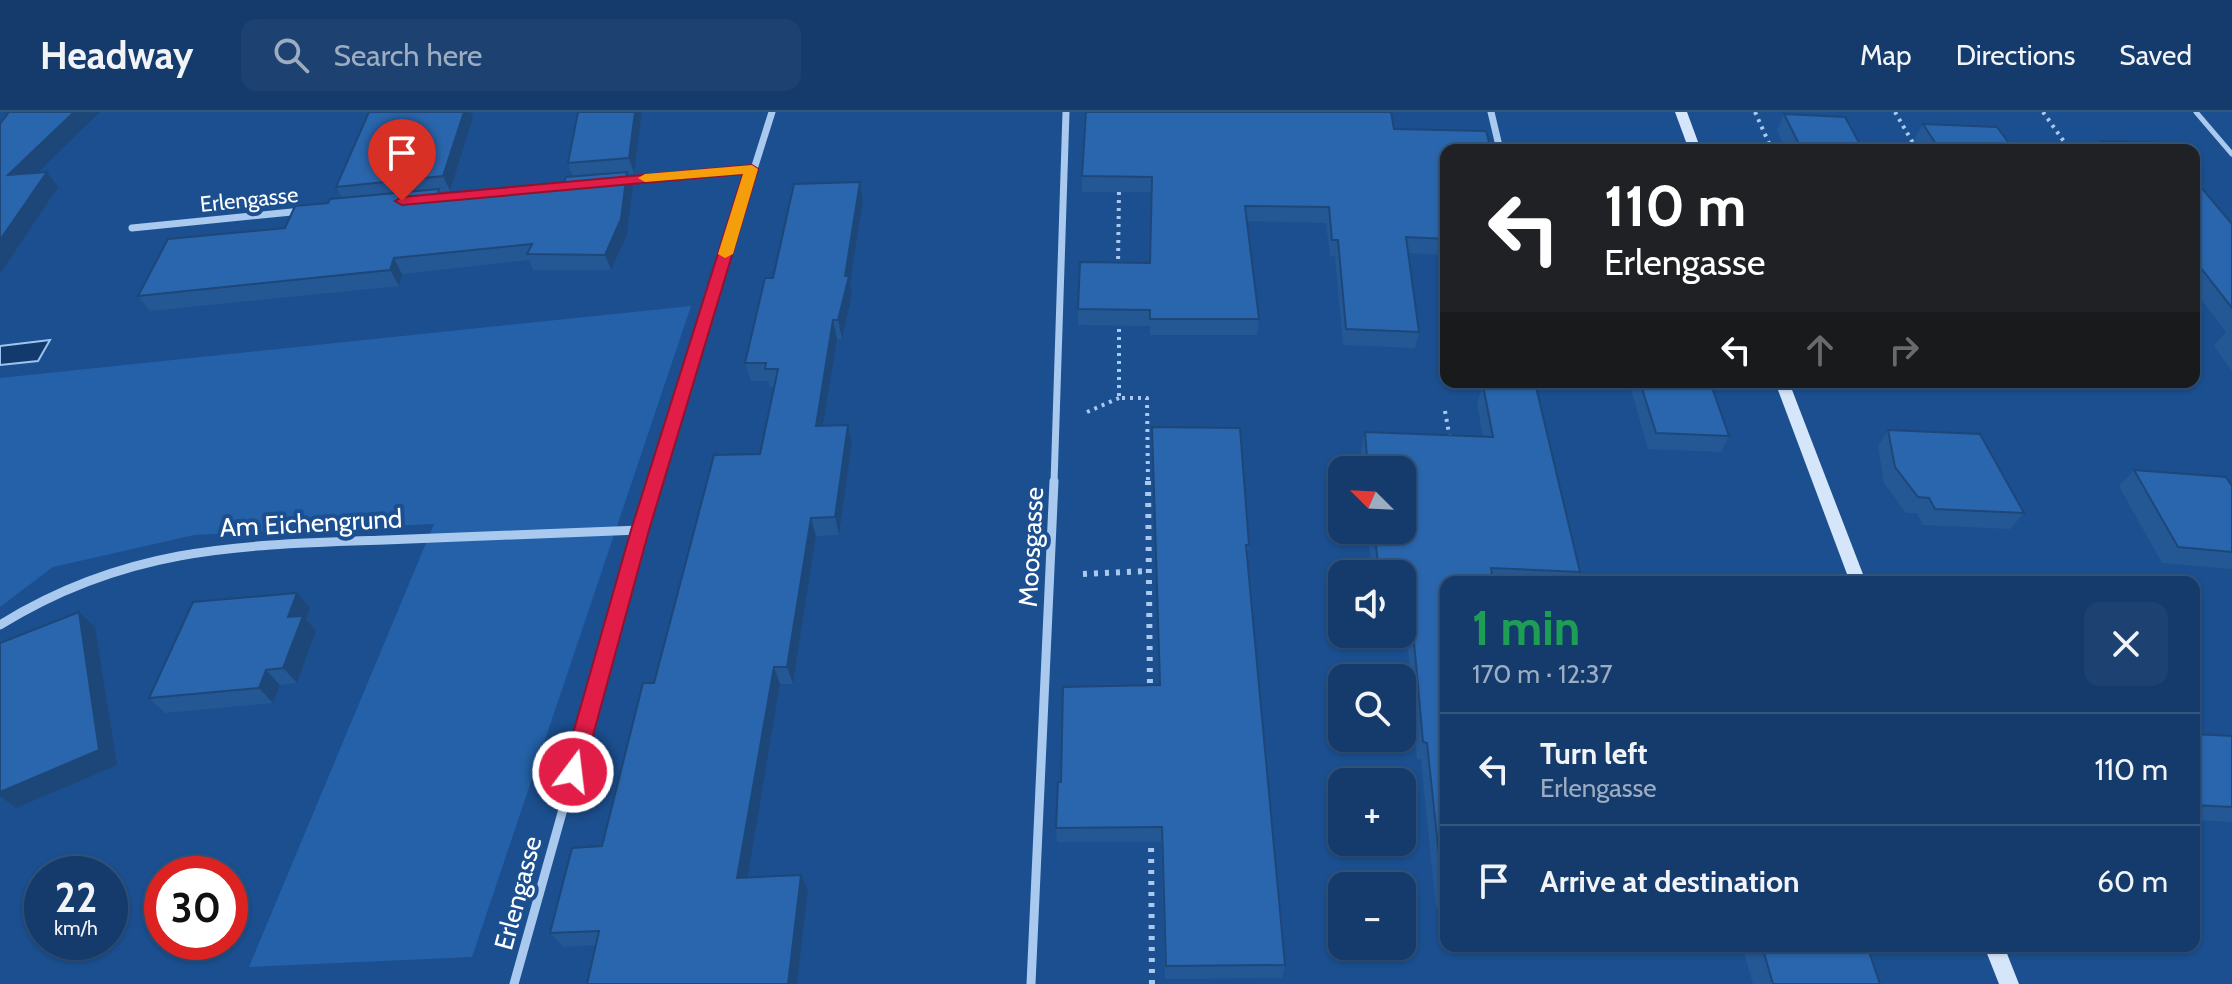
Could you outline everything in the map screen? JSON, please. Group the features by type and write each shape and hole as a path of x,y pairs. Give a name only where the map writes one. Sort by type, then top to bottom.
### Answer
{"main road":[{"path":"1681,112 1693,144"},
{"path":"1784,388 1856,576"},
{"path":"1996,952 2009,984"}],"street":[{"name":"Erlengasse","path":"514,984 640,530 772,112"},
{"name":"Moosgasse","path":"1031,984 1050,575 1066,112"},
{"path":"1491,112 1499,144"},
{"path":"605,181 752,169"},
{"name":"Erlengasse","path":"132,228 311,210"},
{"name":"Am Eichengrund","path":"0,625 24,608 95,575 132,562 190,551 251,545 640,530"}],"lane":[{"path":"2196,112 2232,154"}],"path":[{"path":"1755,112 1769,144"},
{"path":"1895,112 1914,144"},
{"path":"2043,112 2066,144"},
{"path":"1061,270 1118,270 1119,180"},
{"path":"1119,318 1119,398 1147,398 1150,698"},
{"path":"1445,411 1450,442"},
{"path":"1050,575 1148,571"},
{"path":"1151,825 1152,984"}],"shaded area":[{"path":"691,306 472,957 249,967 434,524 194,535 53,567 0,607 0,378"},
{"path":"50,340 38,361 0,365 0,346"}],"building":[{"path":"9,112 74,112 8,175 47,172 0,240 0,124"},
{"path":"369,112 464,112 443,176 336,187"},
{"path":"578,112 635,112 629,158 568,163"},
{"path":"1086,112 1391,112 1394,129 1486,131 1489,144 1440,144 1440,239 1406,237 1419,332 1346,329 1338,240 1332,240 1329,207 1245,206 1259,319 1150,319 1150,310 1078,309 1080,262 1150,263 1152,177 1082,176"},
{"path":"1784,114 1845,117 1860,144 1799,144"},
{"path":"1923,124 1997,127 2010,144 1936,144"},
{"path":"2101,141 2165,144 2104,144"},
{"path":"627,172 621,219 605,255 527,254 532,244 394,258 390,270 138,296 168,239 285,228 295,206 328,203 330,199 439,189 437,196 564,183 566,177"},
{"path":"860,182 845,276 849,276 838,320 833,320 816,426 848,425 835,517 811,518 787,667 774,667 737,878 801,875 788,984 587,984 599,931 550,933 572,848 602,846 643,683 654,683 714,455 760,454 778,369 765,369 766,363 745,363 765,278 773,278 794,184"},
{"path":"2200,186 2232,224 2232,308 2200,267"},
{"path":"1484,388 1536,388 1580,572 1491,568 1492,576 1440,576 1440,864 1427,743 1423,742 1415,648 1416,560 1378,560 1376,544 1416,544 1416,456 1367,456 1365,432 1493,437"},
{"path":"1642,388 1712,388 1729,436 1656,433"},
{"path":"1152,427 1240,428 1249,545 1246,545 1285,965 1166,966 1162,827 1056,828 1058,782 1061,782 1063,687 1160,685"},
{"path":"1888,430 1980,434 2024,513 1935,509 1929,498 1918,497 1895,467"},
{"path":"2134,470 2226,477 2232,486 2232,552 2178,547"},
{"path":"297,593 288,617 303,616 283,668 266,670 259,688 149,698 193,602"},
{"path":"79,612 99,750 0,792 0,643"},
{"path":"2200,734 2232,736 2232,807 2200,805"},
{"path":"1764,952 1869,952 1880,984 1773,984"}],"slow traffic":[{"path":"645,178 752,169 725,254"}],"route":[{"path":"402,201 752,169 640,530 573,772"}]}
